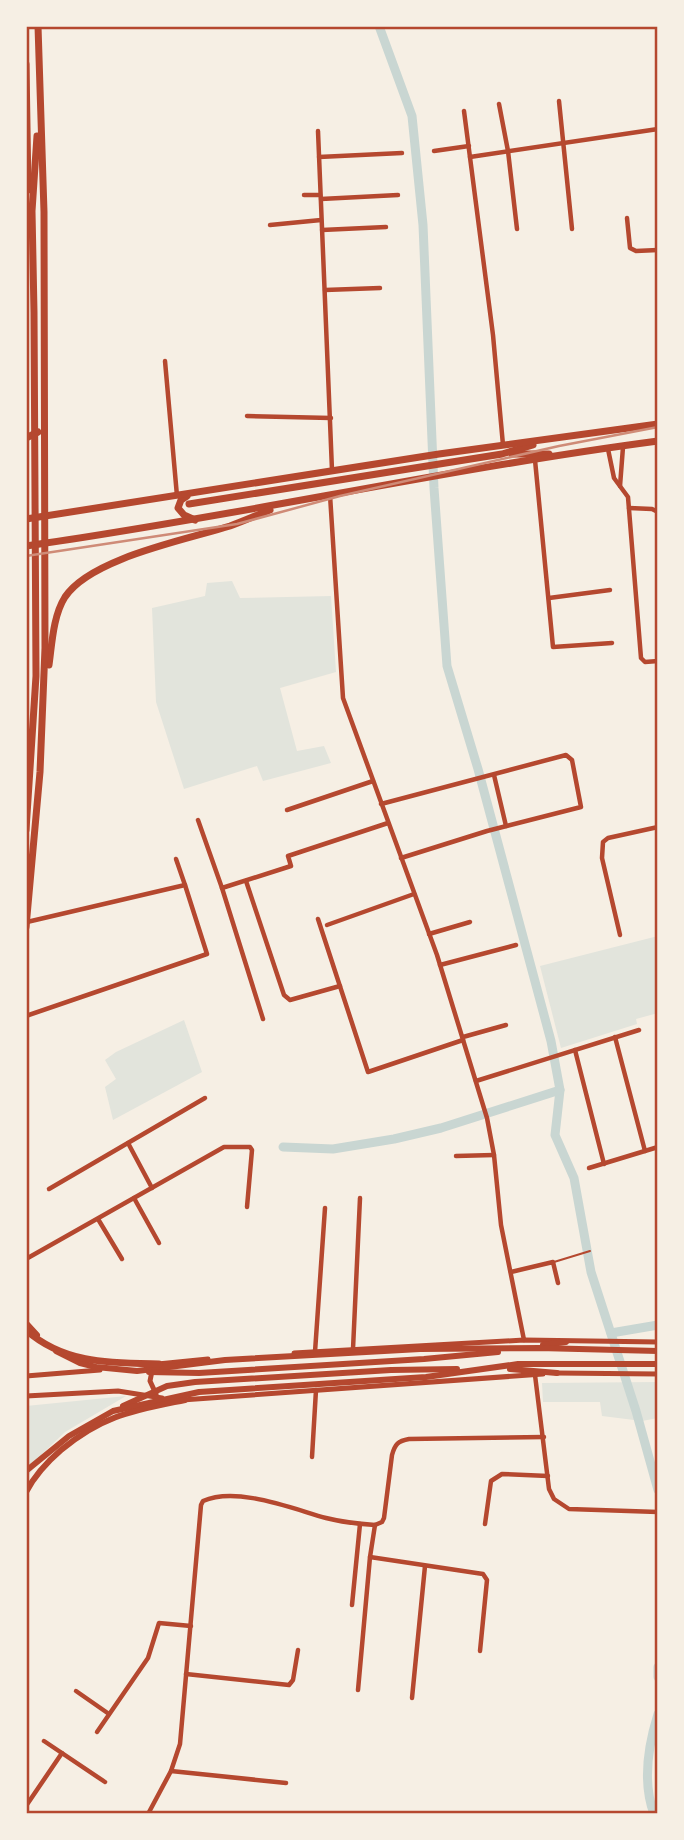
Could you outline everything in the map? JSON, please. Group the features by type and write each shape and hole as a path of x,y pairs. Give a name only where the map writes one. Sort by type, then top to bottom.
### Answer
{"main road":[{"path":"27,924 38,798 45,648 44,212 38,26"},
{"path":"26,65 32,648 26,759"},
{"path":"26,830 36,676 32,211 40,114"},
{"path":"26,438 41,430 45,420"},
{"path":"189,504 441,464 555,439 658,424"},
{"path":"26,545 195,520 658,441"},
{"path":"26,519 439,454 503,450 564,455"},
{"path":"26,496 42,488 46,477"},
{"path":"191,494 181,500 178,508 184,515 195,520"},
{"path":"44,698 58,614 64,598 83,579 116,561 234,525 284,504"},
{"path":"26,630 39,636 45,648"},
{"path":"26,1323 62,1356 96,1367 164,1374 424,1359 566,1342"},
{"path":"26,1330 65,1354 93,1362 159,1364"},
{"path":"137,1371 225,1360 420,1349 658,1351"},
{"path":"113,1411 199,1392 426,1377 518,1364 658,1364"},
{"path":"26,1471 69,1436 113,1411 167,1387 195,1382 424,1369 516,1369 557,1373"},
{"path":"26,1492 49,1461 95,1424 124,1413 185,1401"}],"street":[{"path":"559,101 572,229"},
{"path":"499,104 508,151 517,229"},
{"path":"464,111 493,335 503,450"},
{"path":"470,157 658,129"},
{"path":"317,131 332,471"},
{"path":"434,151 469,146"},
{"path":"319,156 402,153"},
{"path":"304,195 398,195"},
{"path":"627,218 630,248 636,251 658,250"},
{"path":"270,225 321,220"},
{"path":"322,230 386,227"},
{"path":"325,290 380,288"},
{"path":"165,361 177,496"},
{"path":"247,416 331,418"},
{"path":"620,486 623,446"},
{"path":"608,448 614,478 627,494 641,658 645,662 658,661"},
{"path":"536,460 553,647 612,643"},
{"path":"330,495 343,698 440,965 487,1118 494,1155 501,1225 524,1340"},
{"path":"629,508 652,509 658,512"},
{"path":"549,598 610,590"},
{"path":"382,804 566,755 569,757 581,807 487,831 401,858"},
{"path":"494,775 506,826"},
{"path":"287,810 373,781"},
{"path":"198,820 263,1019"},
{"path":"222,888 291,866 288,856 388,823"},
{"path":"620,935 602,858 603,842 608,838 658,827"},
{"path":"26,1016 207,954 176,859"},
{"path":"246,881 284,995 290,1000 340,986"},
{"path":"27,924 184,885"},
{"path":"327,925 414,894"},
{"path":"318,919 368,1072 506,1025"},
{"path":"429,934 470,922"},
{"path":"440,965 516,945"},
{"path":"476,1081 639,1030"},
{"path":"615,1037 645,1151"},
{"path":"575,1050 604,1164"},
{"path":"49,1189 205,1098"},
{"path":"128,1143 152,1188"},
{"path":"26,1259 219,1148 250,1147 253,1150 247,1207"},
{"path":"589,1168 658,1147"},
{"path":"456,1156 494,1155"},
{"path":"134,1198 159,1243"},
{"path":"353,1349 360,1198"},
{"path":"315,1352 325,1208"},
{"path":"98,1219 122,1259"},
{"path":"511,1272 553,1262 558,1283"},
{"path":"26,1376 227,1357 353,1349 524,1340 658,1342"},
{"path":"159,1364 151,1371 150,1381 153,1392 162,1398"},
{"path":"26,1396 118,1391 185,1401 557,1373 658,1374"},
{"path":"535,1375 549,1489 554,1499 569,1509 656,1512"},
{"path":"312,1457 316,1390"},
{"path":"148,1814 171,1771 180,1744 203,1501 223,1497 267,1500 328,1518 375,1525 384,1518 392,1455 398,1442 409,1439 544,1437"},
{"path":"485,1524 491,1481 502,1475 548,1476"},
{"path":"352,1605 360,1524"},
{"path":"358,1690 375,1525"},
{"path":"370,1557 483,1574 487,1580 480,1651"},
{"path":"412,1699 425,1566"},
{"path":"96,1732 148,1658 159,1623 191,1626"},
{"path":"186,1674 289,1685 293,1680 298,1650"},
{"path":"76,1691 109,1714"},
{"path":"44,1741 105,1782"},
{"path":"26,1806 62,1753"},
{"path":"171,1771 286,1783"}],"lane":[{"path":"553,1262 590,1251"}],"shaded area":[{"path":"232,581 240,598 331,596 336,672 280,688 297,751 324,746 331,763 263,781 257,766 184,789 156,702 152,608 205,596 207,583"},
{"path":"658,936 658,1013 636,1019 637,1024 561,1048 540,966"},
{"path":"184,1020 202,1072 113,1120 105,1087 116,1079 105,1060 116,1052"},
{"path":"658,1382 658,1418 642,1421 602,1416 600,1402 543,1402 542,1383"},
{"path":"126,1396 65,1432 43,1453 26,1480 26,1406"}],"waterway":[{"path":"379,26 412,116 423,225 434,488 447,666 478,769 551,1041 560,1090 555,1135 574,1178 591,1272 636,1411 658,1490"},
{"path":"283,1147 333,1149 394,1139 441,1128 560,1090"},
{"path":"611,1333 658,1325"},
{"path":"658,1667 658,1677"},
{"path":"654,1814 647,1777 651,1739 658,1714"}],"railway":[{"path":"26,556 237,524 340,496 559,446 658,427"}]}
